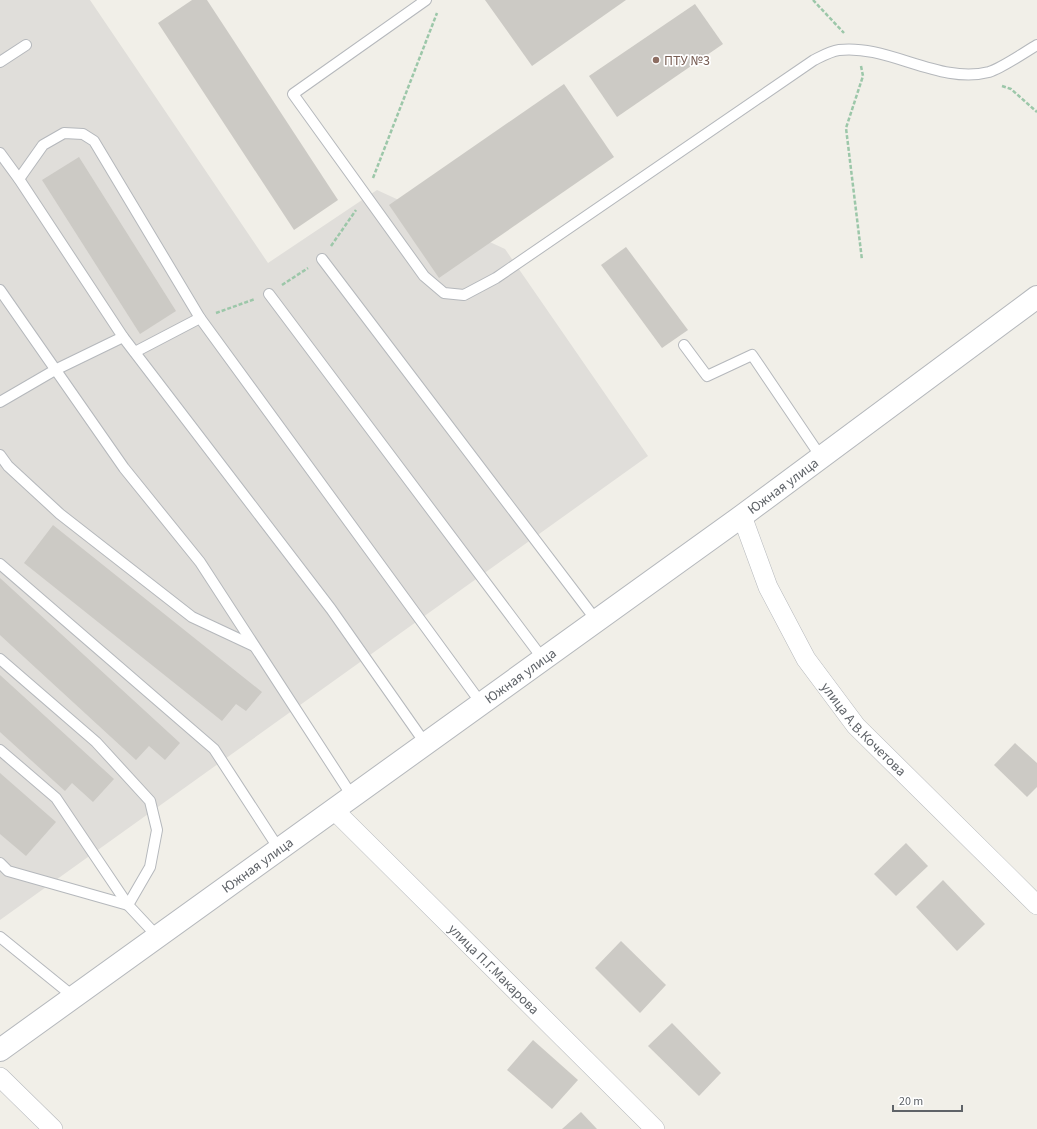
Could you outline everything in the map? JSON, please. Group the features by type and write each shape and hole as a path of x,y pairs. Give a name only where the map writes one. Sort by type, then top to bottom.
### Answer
{"street":[{"name":"Южная улица","path":"0,1050 742,516 1037,297"},
{"name":"улица А.В.Кочетова","path":"742,516 768,587 806,659 856,726 1037,905"},
{"name":"улица П.Г.Макарова","path":"333,809 655,1129"},
{"path":"0,1077 53,1129"}],"lane":[{"path":"426,0 293,94 424,276 444,293 464,295 496,278 814,60 837,50 859,49 946,71 974,74 990,72 1037,45"},
{"path":"0,62 26,45"},
{"path":"19,179 43,145 64,134 83,134 94,141 200,318 481,703"},
{"path":"0,153 19,179 122,337 331,609 425,743"},
{"path":"322,259 596,620"},
{"path":"0,290 124,468 200,562 352,796"},
{"path":"269,294 543,659"},
{"path":"135,352 200,318"},
{"path":"0,402 55,370 122,337"},
{"path":"684,345 707,376 752,355 821,457"},
{"path":"0,456 8,466 60,514 192,617 254,646"},
{"path":"0,564 214,749 279,849"},
{"path":"0,659 96,742 150,801 158,830 150,867 128,905"},
{"path":"0,750 56,798 128,905 157,936"},
{"path":"0,863 8,872 128,905"},
{"path":"0,937 74,997"}],"path":[{"path":"813,0 859,49 863,76 846,128 862,260"},
{"path":"974,74 1011,89 1037,112"}],"shaded area":[{"path":"0,0 90,0 268,263 377,190 505,249 648,456 0,920"}],"building":[{"path":"192,0 207,0 338,200 294,230 158,23"},
{"path":"485,0 626,0 532,66"},
{"name":"ПТУ №3","path":"695,4 723,44 617,117 589,76"},
{"path":"564,84 614,157 439,278 389,205"},
{"path":"79,157 176,311 140,334 42,180"},
{"path":"626,247 688,330 662,348 601,265"},
{"path":"53,525 262,692 246,711 236,704 222,721 24,563"},
{"path":"0,578 180,743 165,760 149,746 136,760 0,635"},
{"path":"0,675 114,779 93,802 72,783 65,791 0,732"},
{"path":"1015,743 1037,763 1037,787 1027,797 994,765"},
{"path":"0,773 56,822 26,856 0,834"},
{"path":"906,843 928,866 896,896 874,874"},
{"path":"943,880 985,924 957,951 916,907"},
{"path":"621,941 666,985 640,1013 595,968"},
{"path":"672,1023 721,1073 699,1096 648,1046"},
{"path":"533,1040 578,1080 552,1109 507,1070"},
{"path":"581,1112 597,1129 562,1129"}],"place":[{"name":"ПТУ №3","path":"656,60"}]}
